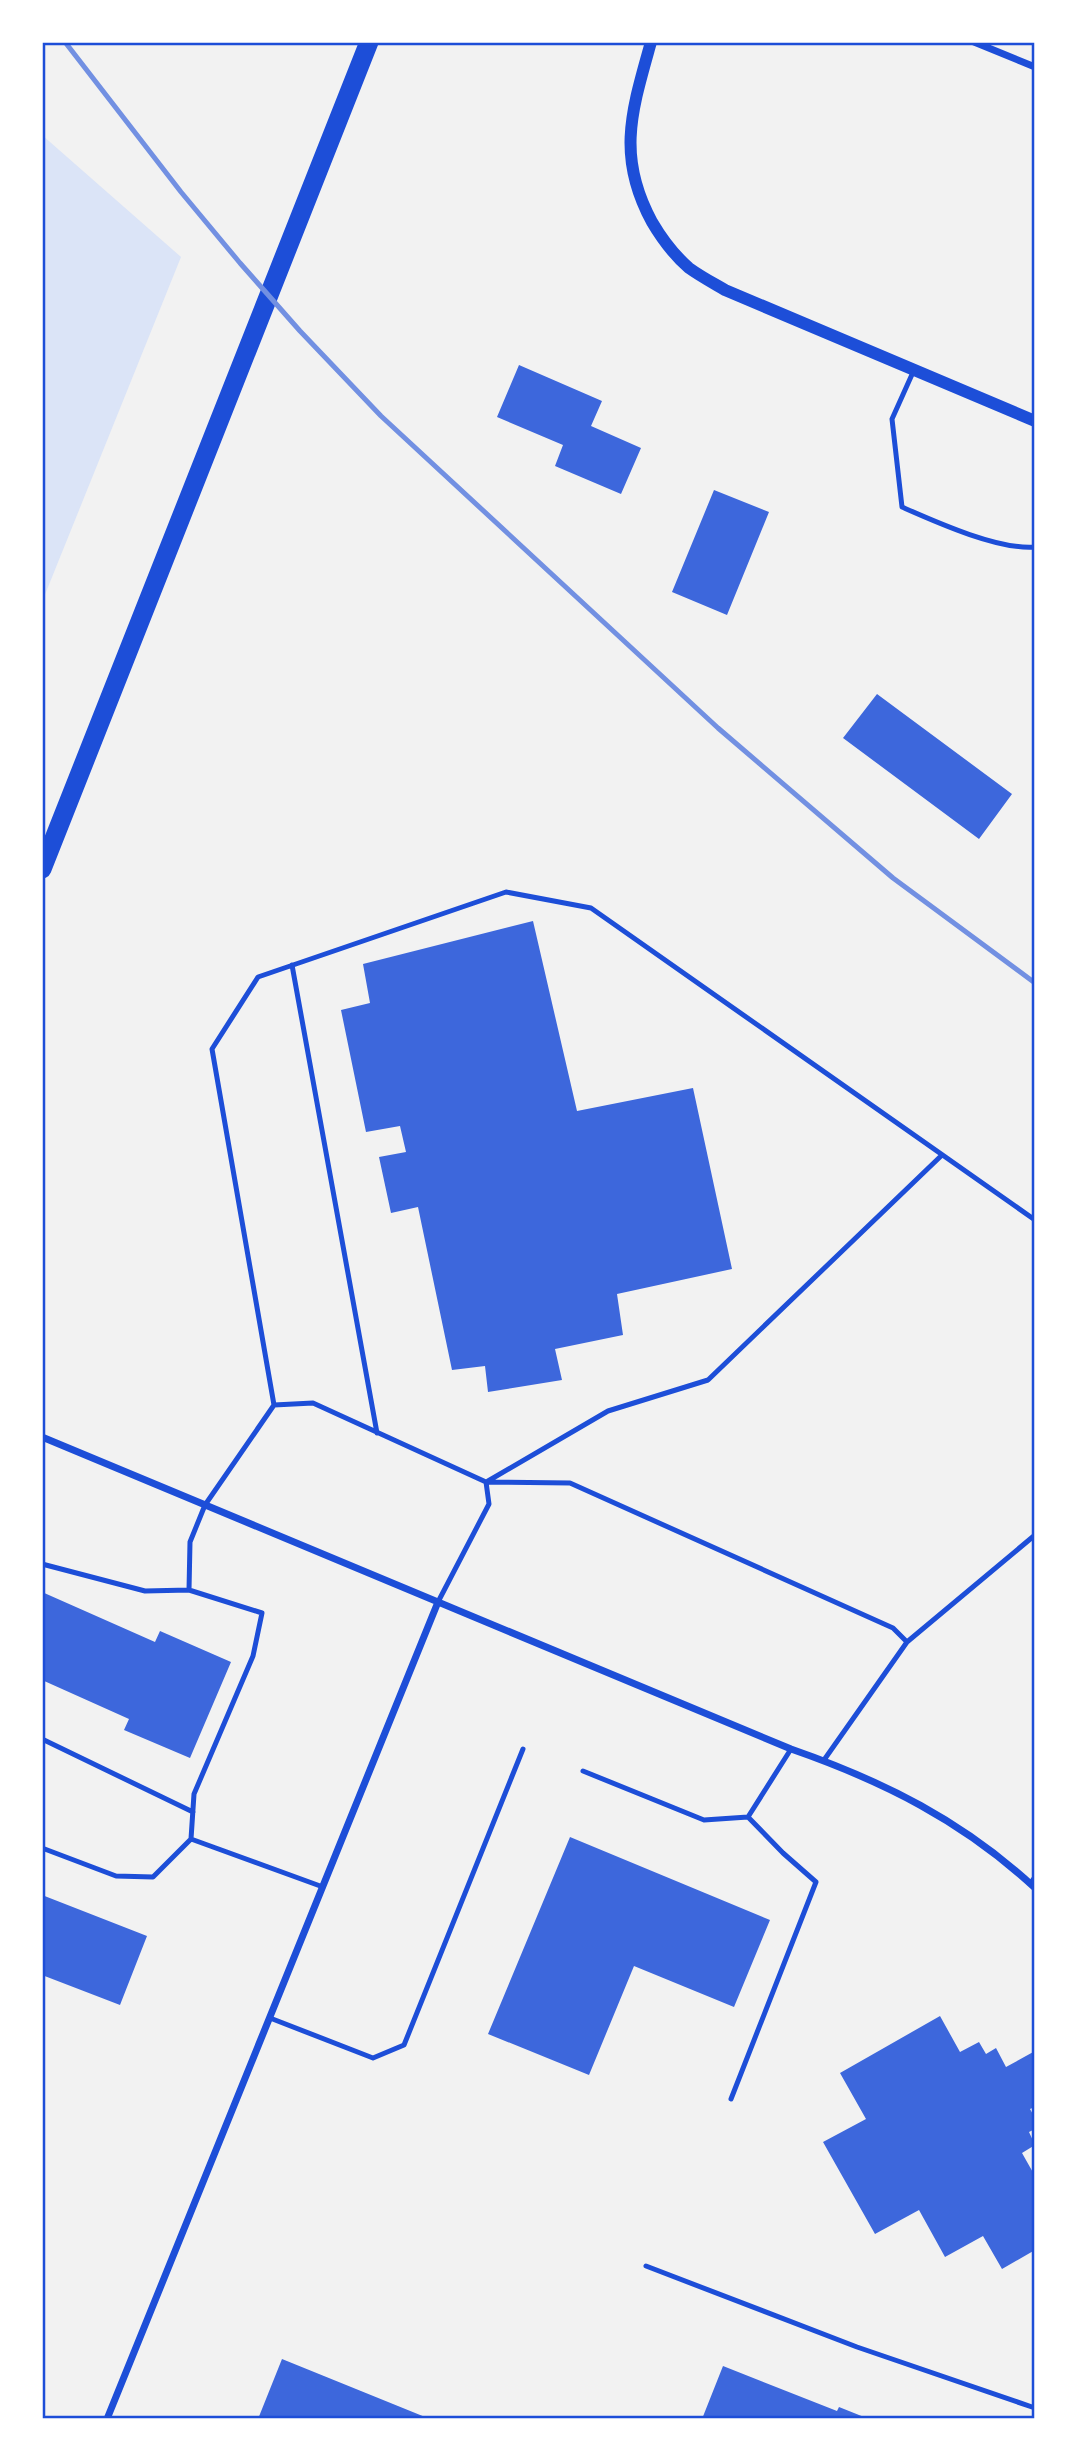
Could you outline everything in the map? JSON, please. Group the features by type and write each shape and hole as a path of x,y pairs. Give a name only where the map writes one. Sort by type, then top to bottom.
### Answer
{"highway":[{"path":"42,869 369,42"}],"street":[{"path":"651,42 631,123 631,169 641,201 663,240 689,268 725,290 1035,421"},
{"path":"975,42 1035,66"},
{"path":"42,1437 791,1749 850,1769 909,1798 970,1835 1033,1883"},
{"path":"107,2419 438,1602"}],"lane":[{"path":"914,370 892,419 902,507 945,526 1021,548 1035,547"},
{"path":"189,1590 190,1542 205,1505 274,1405 212,1049 258,977 506,892 591,908 1035,1220"},
{"path":"292,965 377,1433"},
{"path":"486,1482 608,1411 708,1380 942,1155"},
{"path":"274,1405 313,1403 486,1482 570,1483 892,1628 907,1642"},
{"path":"438,1602 489,1504 486,1482"},
{"path":"824,1760 907,1642 1035,1535"},
{"path":"42,1564 145,1591 189,1590 262,1613 253,1656 194,1794 191,1839 153,1877 116,1876 42,1848"},
{"path":"42,1739 192,1812"},
{"path":"270,2018 373,2058 404,2045 523,1749"},
{"path":"748,1817 791,1749"},
{"path":"583,1771 704,1819 748,1817 816,1882 732,2099"},
{"path":"191,1839 323,1887"},
{"path":"646,2266 857,2347 1035,2408"}],"shaded area":[{"path":"42,135 181,257 42,602"}],"building":[{"path":"519,365 602,401 591,426 641,448 621,494 555,466 563,445 497,417"},
{"path":"714,490 769,512 727,615 672,592"},
{"path":"877,694 1012,794 979,839 843,738"},
{"path":"533,921 577,1111 693,1088 732,1269 617,1294 623,1335 555,1349 562,1380 488,1392 485,1366 452,1370 418,1207 391,1213 379,1157 406,1152 400,1126 366,1132 341,1010 370,1003 363,964"},
{"path":"42,1592 155,1642 160,1631 231,1662 190,1758 124,1730 129,1719 42,1680"},
{"path":"570,1837 770,1920 734,2007 634,1966 589,2075 488,2034"},
{"path":"42,1895 147,1936 120,2005 42,1975"},
{"path":"940,2016 960,2052 979,2042 986,2054 996,2048 1006,2067 1035,2051 1035,2107 1030,2109 1035,2118 1035,2129 1029,2132 1035,2145 1022,2153 1035,2176 1035,2250 1002,2269 983,2236 945,2257 919,2210 875,2234 823,2142 866,2119 840,2073"},
{"path":"282,2359 430,2419 258,2419"},
{"path":"723,2366 837,2411 839,2407 869,2419 702,2419"}],"railway":[{"path":"65,42 181,192 240,263 381,416 718,728 893,878 1035,983"}]}
